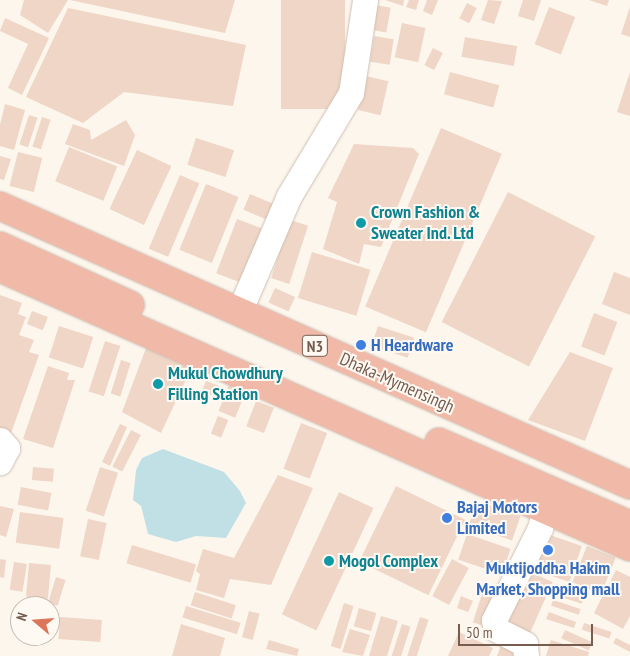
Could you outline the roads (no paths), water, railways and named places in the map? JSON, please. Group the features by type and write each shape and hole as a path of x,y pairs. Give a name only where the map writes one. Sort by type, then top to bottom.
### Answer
{"highway":[{"name":"Dhaka-Mymensingh","path":"0,206 630,485"},
{"path":"0,246 630,525"},
{"path":"0,268 630,547"}],"street":[{"path":"239,312 289,196 352,94 365,0"},
{"path":"0,440 7,448 0,462"},
{"path":"526,656 525,644 496,628 494,620 540,528 545,510"}],"water":[{"path":"163,449 224,472 240,491 246,503 226,538 196,536 176,542 148,534 141,506 133,500 136,470 142,458"}],"place":[{"name":"Crown Fashion & Sweater Ind. Ltd","path":"361,223"},
{"name":"H Heardware","path":"361,345"},
{"name":"Mukul Chowdhury Filling Station","path":"158,384"},
{"name":"Bajaj Motors Limited","path":"447,518"},
{"name":"Muktijoddha Hakim Market, Shopping mall","path":"548,550"},
{"name":"Mogol Complex","path":"329,561"}]}
